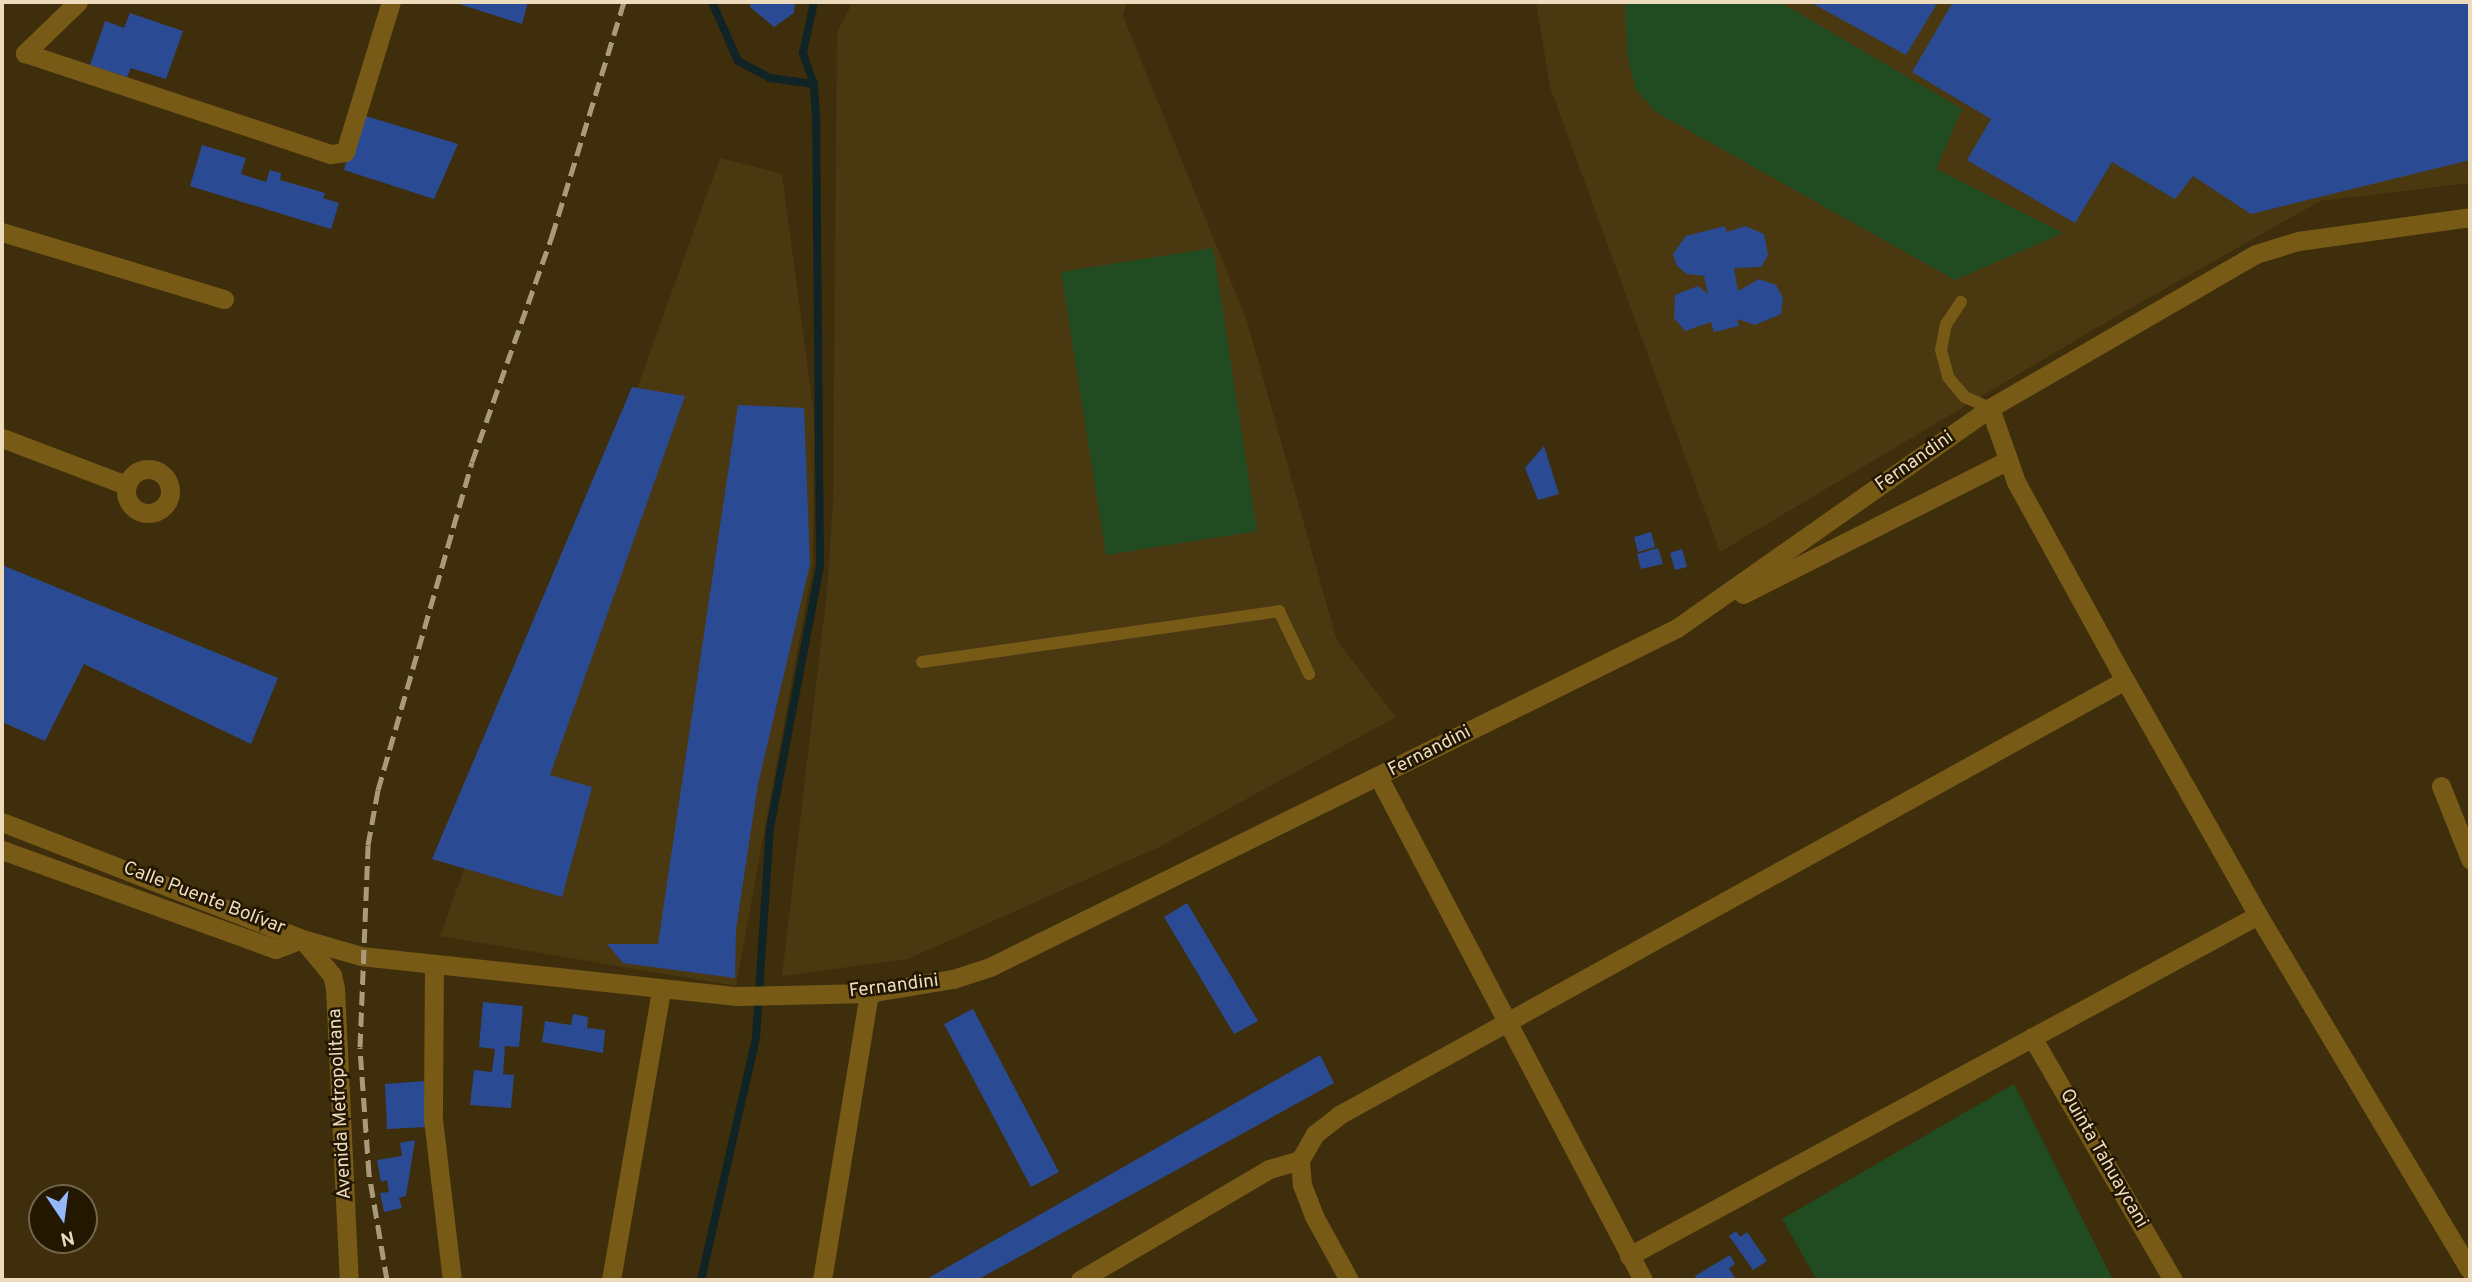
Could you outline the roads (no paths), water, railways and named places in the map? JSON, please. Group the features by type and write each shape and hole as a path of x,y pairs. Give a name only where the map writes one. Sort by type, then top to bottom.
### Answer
{"street":[{"path":"78,2 25,53 331,154 345,152 390,2"},
{"name":"Fernandini","path":"302,939 361,956 661,991 776,998 911,989 990,967 1379,778 1677,628 1990,408 2275,246 2470,217"},
{"path":"2,232 224,299"},
{"path":"1990,408 2006,461 2125,680 2258,915 2470,1270"},
{"path":"2,438 126,485"},
{"path":"1677,628 2006,461"},
{"path":"1349,1280 1314,1216 1302,1185 1300,1160 1315,1134 1339,1115 2125,680"},
{"path":"1379,778 1643,1280"},
{"path":"2470,821 2441,786 2470,859"},
{"name":"Calle Puente Bolívar","path":"2,822 302,939"},
{"name":"Calle Puente Bolívar","path":"2,850 276,950 302,939"},
{"path":"1629,1256 2258,915"},
{"name":"Avenida Metropolitana","path":"302,939 332,975 335,988 349,1280"},
{"path":"434,965 433,1119 452,1280"},
{"path":"611,1280 661,991"},
{"path":"822,1280 869,993"},
{"name":"Quinta Tahuaycani","path":"2032,1037 2173,1280"},
{"path":"1080,1280 1269,1169 1300,1160"}],"lane":[{"path":"1961,302 1946,324 1941,351 1948,377 1965,397 1990,408"},
{"path":"922,662 1279,611 1309,674"}],"waterway":[{"path":"712,2 738,61 770,78 814,84"},
{"path":"701,1280 756,1037 770,828 820,567 816,116 814,84 803,53 814,2"}],"railway":[{"path":"387,1280 369,1174 360,1047 368,845 378,790 472,462 552,236 624,2"}]}
